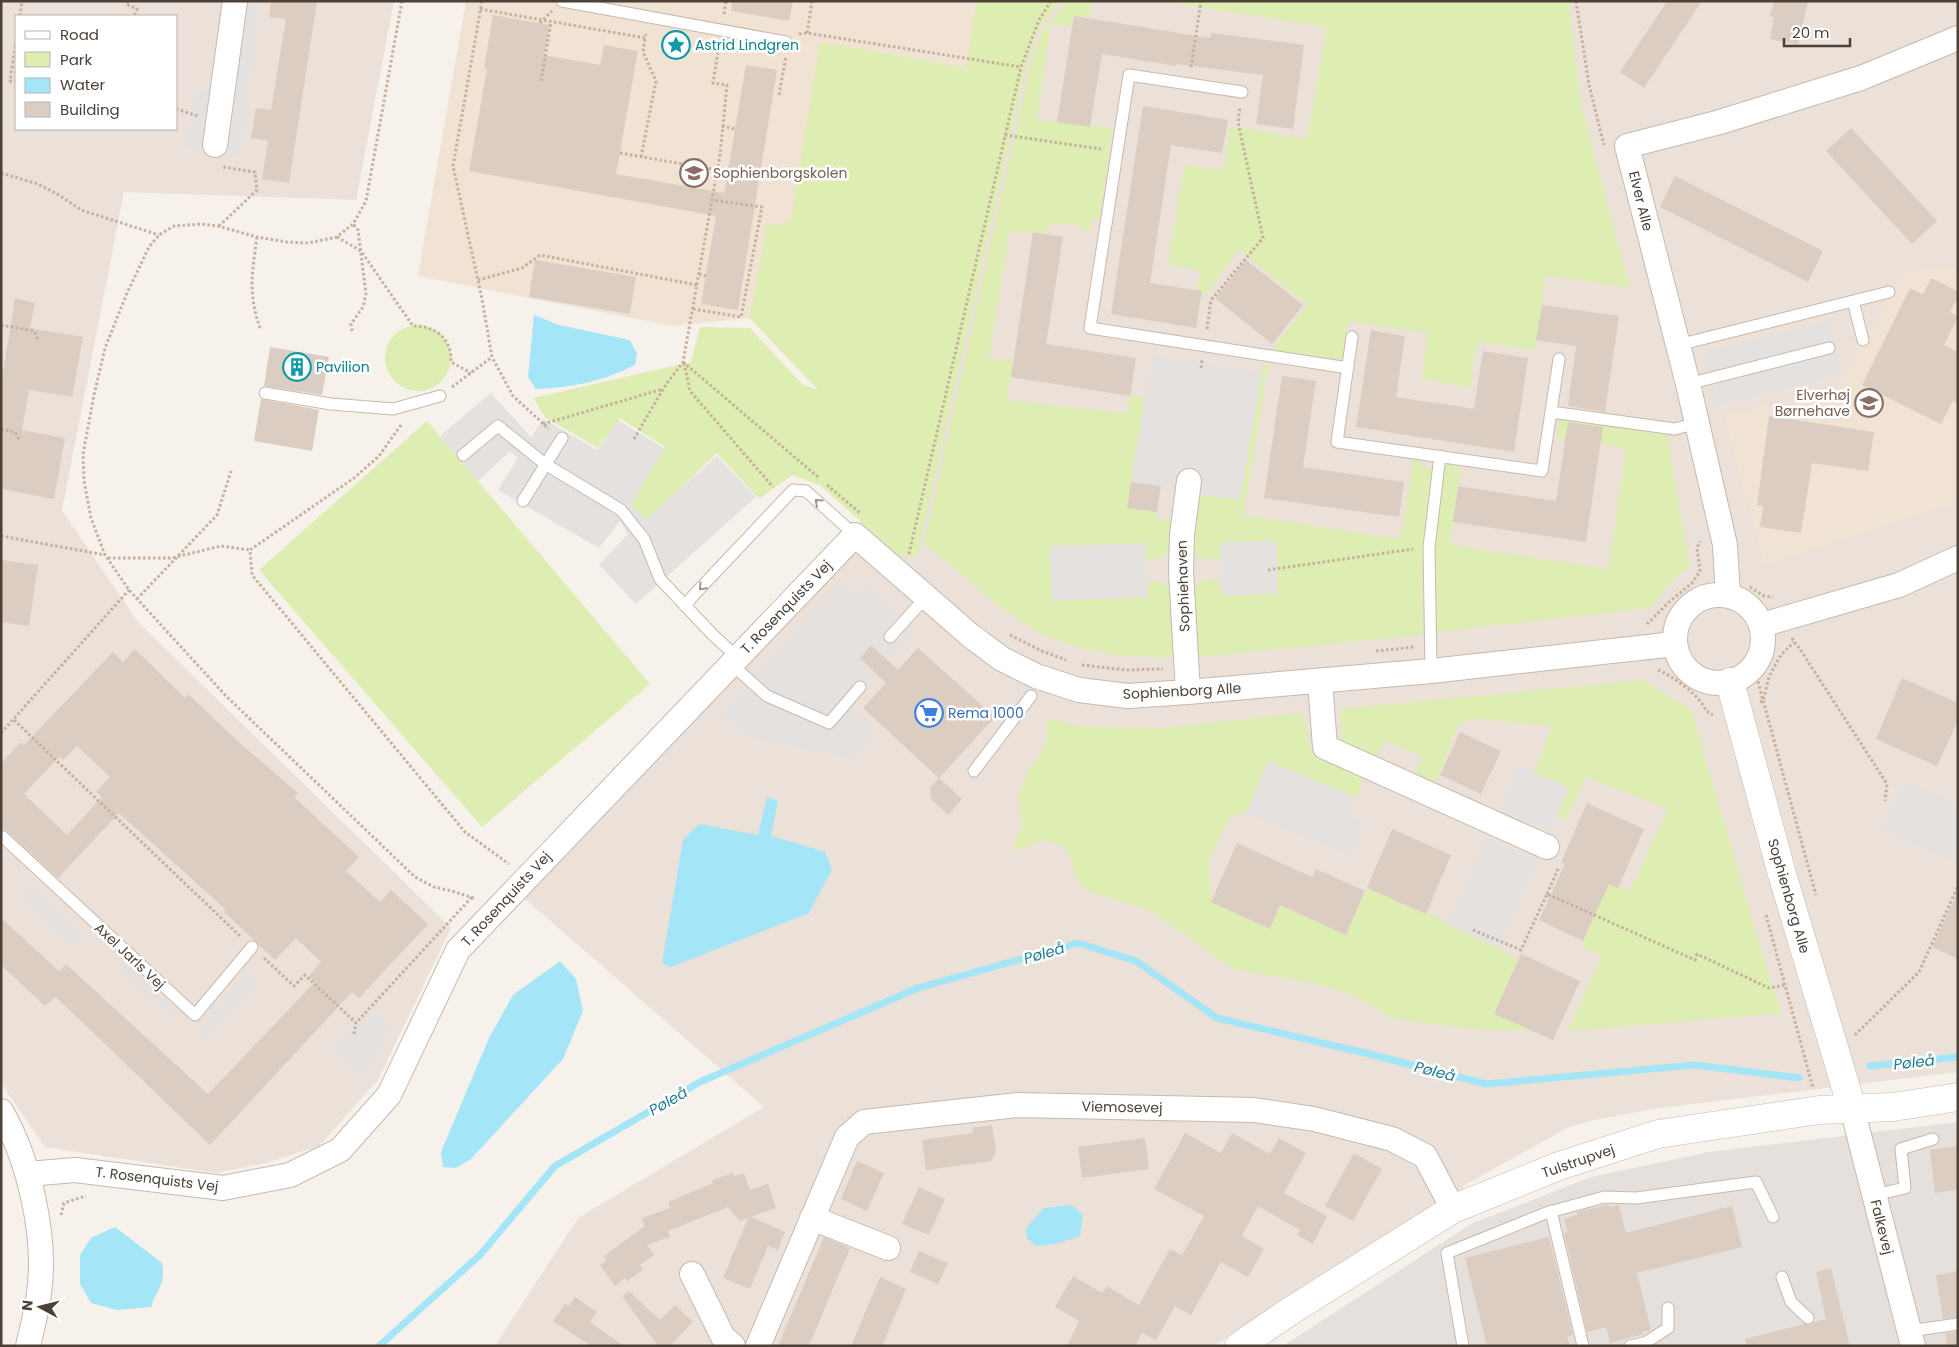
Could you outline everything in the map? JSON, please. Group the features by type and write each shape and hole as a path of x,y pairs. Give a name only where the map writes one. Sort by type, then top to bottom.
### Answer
{"street":[{"path":"215,145 235,1"},
{"name":"Elver Alle","path":"1728,595 1725,545 1688,384 1627,146 1720,122 1861,78 1958,38"},
{"name":"Sophiehaven","path":"1188,692 1181,572 1182,535 1189,481"},
{"name":"Sophienborg Alle","path":"859,525 902,563 926,597 971,636 1002,659 1036,676 1079,690 1128,696 1431,671 1648,635 1675,644"},
{"name":"T. Rosenquists Vej","path":"28,1174 75,1170 223,1188 290,1175 340,1150 390,1096 458,950 734,660 859,525"},
{"path":"1762,625 1899,585 1958,558"},
{"path":"1715,594 1728,595 1746,602 1758,616 1762,625 1764,640 1761,654 1754,667 1743,677 1733,695 1716,684 1694,676 1681,661 1675,644 1675,632 1678,621 1687,608 1700,599 1715,594"},
{"path":"1320,681 1325,746 1547,847"},
{"name":"Sophienborg Alle","path":"1733,695 1782,874 1852,1108"},
{"name":"Tulstrupvej","path":"1239,1346 1292,1310 1453,1210 1559,1166 1658,1134 1819,1110 1893,1107 1958,1097"},
{"name":"Viemosevej","path":"758,1346 846,1137 864,1122 1018,1104 1254,1110 1314,1119 1392,1139 1425,1156 1453,1210"},
{"name":"Falkevej","path":"1852,1108 1911,1338"},
{"path":"1,1111 28,1174 40,1240 39,1292 28,1346"},
{"path":"812,1218 888,1248"},
{"path":"692,1274 723,1337 733,1346"}],"lane":[{"path":"562,1 786,42"},
{"path":"1242,92 1129,75 1090,328 1348,368"},
{"path":"1678,345 1889,292"},
{"path":"1853,301 1863,340"},
{"path":"1352,337 1337,442 1542,471 1558,359"},
{"path":"1688,384 1829,348"},
{"path":"265,393 331,404 393,409 440,396"},
{"path":"1551,412 1675,429 1697,423"},
{"path":"463,455 498,426 545,464 621,510 644,538 660,579 767,696 829,723 860,687"},
{"path":"523,501 562,438"},
{"path":"1431,671 1429,547 1440,456"},
{"path":"685,606 692,596 794,490 806,491 859,525"},
{"path":"890,637 926,597"},
{"path":"974,771 1031,696"},
{"name":"Axel Jarls Vej","path":"1,839 3,837 195,1015 252,947"},
{"path":"1874,1195 1905,1188 1901,1149 1933,1139"},
{"path":"1463,1346 1447,1253 1551,1212 1604,1197 1636,1198 1756,1182 1772,1217"},
{"path":"1551,1212 1583,1346"},
{"path":"1782,1277 1791,1302 1808,1318"},
{"path":"1630,1346 1645,1343 1668,1328 1668,1308"},
{"path":"1911,1338 1958,1324"}],"path":[{"path":"20,15 22,1"},
{"path":"128,1 126,4 137,9 134,15"},
{"path":"402,1 366,201 352,224 337,237 308,243 257,237 218,226 201,224 174,226 159,235 149,247 141,262 104,348 83,454 84,481 91,518 106,556 129,590 226,696 415,877 434,887 472,897 494,911"},
{"path":"482,1 453,166 478,280 492,357 513,396 542,424 562,438"},
{"path":"726,1 713,83 727,85 717,170 683,362 690,391 784,499"},
{"path":"807,32 812,1"},
{"path":"902,563 1021,67 1039,20 1051,1"},
{"path":"1189,84 1201,1"},
{"path":"1576,1 1588,85 1605,150"},
{"path":"480,9 645,38"},
{"path":"641,157 656,81 644,52 649,17"},
{"path":"541,81 551,22"},
{"path":"780,95 787,48 786,42 796,34 807,32 1021,67"},
{"path":"15,48 10,80 15,81"},
{"path":"1201,368 1211,300 1263,238 1238,122 1242,92"},
{"path":"722,126 735,129"},
{"path":"1005,135 1117,152"},
{"path":"215,145 219,166 254,172 258,190 218,226"},
{"path":"620,153 717,170"},
{"path":"1,173 38,184 81,210 159,235"},
{"path":"693,309 742,317 762,207 712,200"},
{"path":"352,224 358,230 366,294 363,306 351,324 352,331"},
{"path":"257,237 251,273 253,307 260,328"},
{"path":"337,237 361,251 412,326 424,326 439,332 447,343 451,362 471,373"},
{"path":"478,280 522,268 540,255 697,285"},
{"path":"699,274 706,276"},
{"path":"1,325 34,331 39,341"},
{"path":"440,396 492,357"},
{"path":"634,439 664,389 683,362"},
{"path":"683,362 818,477"},
{"path":"542,424 664,389"},
{"path":"1,536 106,556 176,557 221,546 250,550 354,478 379,456 399,427 406,422"},
{"path":"1,429 15,432 20,441"},
{"path":"137,599 217,514 231,470"},
{"path":"826,484 859,525"},
{"path":"1648,635 1669,602 1693,582 1700,571 1697,548 1701,538"},
{"path":"1268,570 1429,547"},
{"path":"901,548 902,563"},
{"path":"250,550 252,575 465,832 526,877"},
{"path":"902,563 916,560"},
{"path":"1,733 129,590"},
{"path":"1787,618 1794,642 1887,784 1885,801"},
{"path":"1648,635 1678,621"},
{"path":"1637,625 1648,635 1652,664 1655,668 1668,674 1679,683 1712,716 1733,695 1763,701 1768,677 1781,655 1794,642"},
{"path":"1002,631 1042,651 1073,662"},
{"path":"1372,651 1430,646"},
{"path":"1081,665 1126,670 1186,668"},
{"path":"14,720 294,986 305,975 356,1023"},
{"path":"1854,1035 1919,972 1958,886"},
{"path":"1473,930 1521,950 1547,894 1695,960 1697,954 1769,988 1785,985"},
{"path":"354,1034 356,1023 472,897"},
{"path":"60,1219 64,1203 94,1195"}],"shaded area":[{"path":"1,1 394,1 356,200 124,192 62,510 137,621 451,928 378,1080 319,1146 266,1163 216,1173 45,1147 1,1083"},
{"path":"221,1 261,1 240,156 185,148 195,90 208,92"},
{"name":"Sophienborgskolen","path":"466,1 986,1 974,70 848,421 750,318 673,326 418,276"},
{"path":"1036,1 1958,1 1958,1072 1660,1108 1593,1120 1567,1128 1463,1186 1464,1189 1213,1346 495,1346 578,1218 764,1107 523,897 873,510"},
{"name":"Elverhøj Børnehave","path":"1958,267 1958,502 1765,565 1724,416 1836,389 1905,271"},
{"path":"1829,321 1842,374 1714,406 1701,353"},
{"path":"1152,355 1262,373 1240,500 1131,482"},
{"path":"491,393 531,437 543,419 598,450 618,420 665,449 631,504 646,519 717,456 756,497 636,604 599,565 628,534 620,521 599,548 498,490 518,458 510,451 478,481 440,436"},
{"path":"1276,541 1277,594 1221,595 1220,542"},
{"path":"1146,543 1148,597 1052,601 1050,546"},
{"path":"838,581 856,594 866,585 916,628 852,703 876,731 852,759 748,737 721,714"},
{"path":"1268,761 1357,798 1349,817 1365,824 1352,856 1246,813"},
{"path":"1518,766 1569,788 1551,830 1500,808"},
{"path":"1904,780 1958,804 1958,864 1882,830"},
{"path":"1486,838 1538,862 1498,948 1447,924"},
{"path":"30,886 84,938 74,949 19,898"},
{"path":"120,960 178,1014 173,1019 116,967"},
{"path":"248,974 260,984 208,1040 196,1030"},
{"path":"374,1008 393,1026 381,1038 382,1045 371,1065 361,1077 331,1048 353,1024 356,1027"},
{"path":"1958,1122 1958,1346 1283,1346 1471,1224 1591,1177 1709,1152"}],"green space":[{"path":"977,1 1059,1 1036,35 1026,68 917,556 898,555 820,485 792,475 759,499 717,453 645,522 628,503 665,447 620,418 598,448 545,417 533,398 691,362 700,327 750,328 803,385 818,390 750,318 767,223 781,226 791,218 820,42 966,68"},
{"path":"1067,1 1093,1 1089,17 1074,16 1071,26 1051,25 1037,120 1113,128 1099,220 1092,219 1091,231 1079,229 1078,225 1050,222 1048,234 1010,231 989,358 1013,361 1007,400 1127,414 1130,396 1145,398 1127,507 1157,512 1155,519 1171,521 1169,550 1161,559 1147,560 1146,543 1148,598 1148,582 1160,581 1171,590 1176,658 1116,655 1074,646 1035,631 999,606 924,543 1032,59 1042,33"},
{"path":"1160,1 1569,1 1581,105 1630,288 1546,275 1535,350 1477,342 1470,388 1422,378 1428,333 1348,321 1342,359 1268,354 1308,305 1239,249 1205,296 1197,287 1201,271 1168,264 1184,165 1223,170 1231,126 1307,139 1327,27"},
{"path":"418,325 430,328 441,335 448,346 451,358 448,370 441,381 430,388 418,391 406,388 395,381 388,370 385,358 388,346 395,335 406,328"},
{"path":"1263,363 1269,364 1243,515 1400,539 1410,484 1412,460 1420,461 1420,467 1432,468 1422,550 1423,635 1198,657 1192,590 1202,580 1220,579 1221,595 1277,594 1278,565 1276,541 1220,543 1220,559 1201,559 1194,552 1199,496 1240,499"},
{"path":"1559,418 1667,434 1690,566 1670,583 1651,608 1436,632 1434,543 1445,464 1461,467 1450,545 1608,569 1626,449 1601,443 1557,438"},
{"path":"427,421 650,684 482,827 259,570"},
{"path":"1644,680 1691,709 1770,979 1782,1013 1568,1031 1602,956 1581,946 1609,883 1630,891 1668,809 1586,777 1566,820 1557,815 1569,788 1534,773 1552,726 1469,718 1456,728 1440,775 1429,785 1412,779 1423,757 1385,740 1375,760 1343,741 1340,709"},
{"path":"1303,713 1312,753 1364,777 1357,798 1268,761 1246,813 1230,816 1209,859 1211,902 1269,929 1280,906 1346,935 1367,888 1426,914 1430,912 1447,924 1498,948 1518,960 1494,1014 1533,1031 1473,1029 1394,1019 1353,995 1313,983 1233,969 1150,910 1087,891 1075,876 1071,857 1061,845 1042,840 1017,851 1013,845 1022,825 1018,798 1028,771 1045,747 1048,719 1085,727 1161,728"}],"water":[{"path":"534,315 559,325 630,340 637,354 635,365 587,383 536,389 528,377"},
{"path":"767,797 778,801 771,836 825,852 832,869 809,913 671,967 662,963 683,840 699,824 758,835"},
{"path":"560,961 576,979 583,1011 563,1059 471,1159 456,1168 443,1167 441,1152 489,1038 513,995"},
{"path":"1072,1205 1083,1215 1080,1236 1055,1244 1036,1246 1027,1238 1026,1228 1044,1208"},
{"path":"115,1227 162,1263 162,1281 151,1307 117,1310 91,1303 80,1284 80,1255 91,1238"}],"building":[{"path":"271,1 317,1 289,183 262,179 268,141 251,138 256,108 271,110 286,19 269,17"},
{"path":"732,1 793,1 789,21 731,11"},
{"path":"1667,1 1702,1 1644,88 1620,72"},
{"path":"1774,1 1808,1 1798,45 1770,39 1774,17 1770,16"},
{"path":"493,15 550,25 544,55 600,65 604,45 638,51 616,174 724,193 746,65 777,70 738,310 701,304 716,216 469,171 487,69 484,68"},
{"path":"1074,16 1210,38 1211,33 1304,45 1293,129 1256,124 1263,75 1177,64 1176,66 1102,54 1090,127 1057,122"},
{"path":"1143,106 1228,120 1222,153 1171,145 1150,283 1202,291 1196,328 1111,314"},
{"path":"1851,128 1937,221 1912,244 1826,151"},
{"path":"1675,176 1823,251 1808,282 1660,207"},
{"path":"1033,232 1063,237 1046,344 1136,358 1130,396 1011,377"},
{"path":"535,260 636,277 630,314 529,297"},
{"path":"1246,260 1303,305 1272,344 1215,298"},
{"path":"1931,278 1958,291 1958,297 1950,312 1958,317 1944,345 1958,352 1958,404 1953,401 1941,424 1862,385 1910,288 1923,295"},
{"path":"15,298 35,303 30,328 83,337 72,397 29,390 22,430 65,438 54,499 1,489 1,385"},
{"path":"1542,305 1619,316 1605,412 1568,406 1576,346 1536,340"},
{"path":"1371,330 1405,336 1396,397 1474,409 1483,351 1528,358 1514,452 1356,427"},
{"name":"Pavilion","path":"270,347 329,357 322,395 264,386"},
{"path":"1282,376 1316,381 1303,467 1404,482 1399,517 1264,498"},
{"path":"261,399 319,410 312,451 254,441"},
{"path":"1769,416 1874,432 1868,471 1812,463 1801,533 1760,527 1763,506 1757,505"},
{"path":"1568,422 1603,427 1586,542 1453,522 1458,486 1556,501"},
{"path":"1131,482 1161,486 1157,512 1127,508"},
{"path":"1,560 38,565 29,626 1,622"},
{"name":"Rema 1000","path":"871,645 898,670 918,648 995,717 939,778 863,708 886,683 860,658"},
{"path":"135,649 185,698 188,694 241,744 298,793 294,797 359,857 346,871 380,902 391,890 428,924 359,998 352,992 210,1145 56,997 45,1006 1,965 1,918 59,971 66,964 208,1094 315,982 309,976 321,962 296,938 275,960 224,912 226,910 119,813 58,878 1,827 1,763 21,742 24,745 113,652 123,662","holes":["77,746 110,777 96,792 102,797 67,835 24,794 59,757 63,760"]},
{"path":"1902,678 1958,703 1958,720 1937,766 1876,739"},
{"path":"1460,732 1501,751 1481,794 1440,775"},
{"path":"939,778 962,799 948,815 931,799 930,788"},
{"path":"1587,803 1644,829 1618,888 1609,884 1583,941 1539,920 1565,864 1561,862"},
{"path":"1392,829 1451,855 1426,914 1367,888"},
{"path":"1237,843 1312,877 1316,869 1365,891 1346,935 1280,905 1270,929 1211,902"},
{"path":"1958,891 1958,959 1932,947"},
{"path":"1521,954 1580,981 1553,1040 1494,1014"},
{"path":"992,1125 996,1152 991,1161 926,1170 922,1140 973,1133 972,1128"},
{"path":"1185,1133 1221,1153 1232,1133 1270,1154 1279,1138 1306,1153 1284,1193 1327,1216 1313,1244 1297,1235 1300,1230 1258,1206 1242,1236 1264,1249 1248,1277 1221,1262 1191,1315 1175,1306 1156,1340 1142,1333 1135,1346 1067,1346 1079,1321 1055,1307 1073,1276 1102,1293 1107,1286 1139,1305 1170,1249 1182,1255 1204,1216 1154,1189"},
{"path":"1145,1138 1149,1169 1082,1178 1078,1147"},
{"path":"1958,1146 1958,1190 1935,1193 1930,1150"},
{"path":"1354,1153 1382,1169 1353,1221 1325,1206"},
{"path":"857,1161 884,1173 867,1211 841,1199"},
{"path":"733,1173 734,1176 744,1173 750,1190 768,1184 776,1208 751,1217 785,1232 778,1250 768,1246 750,1289 723,1278 748,1218 740,1221 728,1207 668,1231 670,1237 647,1245 654,1255 640,1265 643,1270 627,1281 625,1278 615,1286 600,1265 606,1261 604,1256 645,1226 642,1218 670,1208 668,1202 713,1183 712,1180"},
{"path":"919,1187 945,1199 929,1235 902,1224"},
{"path":"1606,1205 1610,1207 1619,1205 1626,1233 1732,1206 1742,1247 1637,1273 1651,1330 1610,1343 1606,1327 1587,1332 1564,1233 1568,1232 1564,1219 1577,1215 1577,1212"},
{"path":"824,1237 850,1248 809,1346 778,1346"},
{"path":"1549,1237 1573,1335 1567,1337 1570,1346 1487,1346 1465,1258"},
{"path":"919,1251 948,1263 938,1284 910,1272"},
{"path":"1831,1268 1850,1346 1746,1346 1745,1339 1805,1324 1810,1325 1826,1319 1816,1272"},
{"path":"1958,1271 1958,1317 1943,1319 1936,1275"},
{"path":"880,1277 906,1289 882,1346 851,1346"},
{"path":"629,1291 660,1320 675,1305 693,1322 670,1346 658,1346 622,1296"},
{"path":"575,1297 597,1312 590,1322 624,1346 591,1346 553,1321 565,1304 569,1306"},
{"path":"1958,1332 1958,1346 1947,1346 1945,1333"}],"waterway":[{"name":"Pøleå","path":"379,1346 480,1255 555,1166 700,1082 918,988 1078,943 1136,961 1217,1018 1486,1084 1695,1065 1799,1078"},
{"name":"Pøleå","path":"1870,1066 1958,1057"}],"place":[{"name":"Astrid Lindgren","path":"676,45"},
{"name":"Sophienborgskolen","path":"694,173"},
{"name":"Pavilion","path":"297,367"},
{"name":"Elverhøj Børnehave","path":"1869,403"},
{"name":"Rema 1000","path":"929,713"}]}
